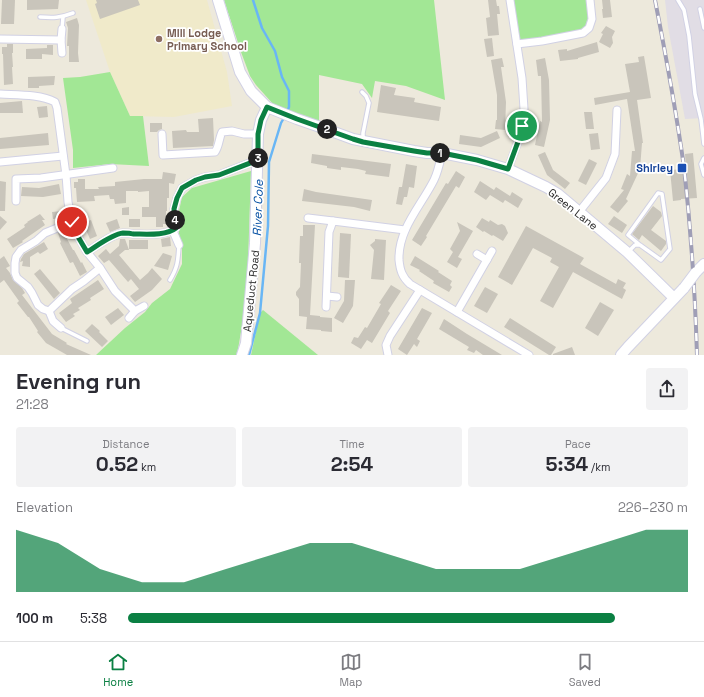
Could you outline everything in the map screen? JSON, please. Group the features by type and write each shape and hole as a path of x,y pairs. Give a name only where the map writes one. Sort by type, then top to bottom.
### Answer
{"street":[{"path":"218,0 240,72 256,98 267,107"},
{"path":"508,169 519,139 524,109 522,78 510,0"},
{"path":"517,44 583,33 589,28 592,19 590,0"},
{"path":"62,29 62,53"},
{"path":"0,39 61,40"},
{"path":"0,94 35,97 49,99 56,102 66,175 68,202 72,222 77,235 87,252 100,268 115,291 135,311"},
{"name":"Green Lane","path":"267,107 363,142 420,152 442,153 477,160 508,169 558,194 627,252 674,298"},
{"name":"Aqueduct Road","path":"242,355 246,343 255,243 258,134 261,120 267,107"},
{"path":"579,212 609,172 615,154 617,110"},
{"path":"162,134 163,155 215,152 222,132 232,131 244,134 258,134"},
{"path":"442,153 435,178 426,196 411,218 401,239 399,249 402,276 406,281 420,290 529,355"},
{"path":"0,162 63,156"},
{"path":"87,252 114,236 124,233 154,234 173,230 176,228 174,209 182,188 196,180 219,175 258,160"},
{"path":"16,201 16,179 41,178 113,168"},
{"path":"308,218 405,230"},
{"path":"326,307 329,232 333,221"},
{"path":"60,328 54,321 49,311 38,305 32,293 17,278 15,273 15,264 16,257 21,250 36,241 45,233 72,222"},
{"path":"173,230 179,245"},
{"path":"457,312 492,251"},
{"path":"477,254 487,260"},
{"path":"621,355 684,288 704,264"},
{"path":"49,311 72,289 100,268"},
{"path":"388,355 386,345 390,336 420,290"},
{"path":"327,296 337,297"},
{"path":"129,318 135,311 144,306"}],"lane":[{"path":"678,0 684,10 689,36 695,94 701,119 704,144"},
{"path":"700,9 704,28"},
{"path":"40,17 63,17 73,13"},
{"path":"62,29 63,17"},
{"path":"362,92 366,96 369,103 363,133 363,142"},
{"path":"704,158 701,164 704,174"},
{"path":"627,252 635,245 640,245 661,260 670,249 662,194 658,193 628,235 640,245"},
{"path":"170,280 178,262 179,245"},
{"path":"60,328 87,341"}],"shaded area":[{"name":"Mill Lodge Primary School","path":"86,0 207,0 227,72 232,106 174,117 130,116 110,72"},
{"path":"665,0 704,0 704,118 685,119 668,27"}],"green space":[{"path":"224,0 434,0 445,100 406,86 375,81 372,98 362,84 319,75 319,121 293,113 273,104 250,76"},
{"path":"510,0 590,0 589,28 517,44"},
{"path":"110,72 130,116 143,116 149,166 110,164 73,168 73,150 63,78"},
{"path":"251,171 248,263 242,326 237,355 96,355 145,312 152,303 170,289 182,264 182,245 179,234 179,211 182,197 192,188"},
{"path":"263,310 318,355 251,355 260,313"}],"building":[{"path":"2,0 15,0 14,24 1,24"},
{"path":"27,0 59,0 58,9 27,10"},
{"path":"96,0 138,0 140,5 100,19 95,4 97,3"},
{"path":"488,0 496,0 497,6 499,6 500,14 497,14 499,35 488,36 486,18 490,17"},
{"path":"602,0 610,0 612,17 603,18"},
{"path":"77,18 79,25 79,62 69,62 69,46 67,46 68,28 66,22"},
{"path":"606,26 615,31 612,37 613,43 610,48 599,42 603,34 601,33"},
{"path":"492,38 494,56 487,57 484,39"},
{"path":"597,42 599,52 578,59 560,61 558,50 567,49 567,51"},
{"path":"7,44 13,44 13,84 4,85 2,47 7,47"},
{"path":"47,45 53,45 53,55 42,54 42,59 26,59 26,49 47,48"},
{"path":"644,56 651,98 637,100 643,143 640,169 626,199 628,201 618,213 610,207 624,190 621,189 627,174 630,176 632,151 635,151 627,99 595,105 594,98 630,92 625,64 639,62 638,57"},
{"path":"502,58 504,67 501,67 506,102 505,130 495,129 497,120 497,95 491,60"},
{"path":"545,58 549,80 550,120 544,147 535,145 540,121 542,122 541,76 538,76 536,60"},
{"path":"55,76 54,85 39,86 39,88 28,88 28,77"},
{"path":"381,85 396,88 394,95 415,98 414,102 441,107 439,121 377,112"},
{"path":"22,101 23,113 0,113 0,103"},
{"path":"47,106 48,117 39,118 37,107"},
{"path":"584,112 592,112 594,129 586,129"},
{"path":"213,118 213,146 173,148 172,131 186,130 187,132 199,132 198,119"},
{"path":"150,123 162,123 162,129 157,132 150,132"},
{"path":"497,131 500,138 481,147 459,144 460,135 481,138"},
{"path":"48,133 49,145 0,149 0,138"},
{"path":"598,133 600,149 591,150 589,134"},
{"path":"545,152 553,170 570,183 565,189 547,175 538,155"},
{"path":"693,153 697,198 673,201 670,170 686,169 685,154"},
{"path":"312,154 391,164 389,177 365,174 366,171 358,169 341,167 341,170 327,168 327,166 311,163"},
{"path":"589,159 597,163 586,185 578,181"},
{"path":"406,164 417,166 414,188 409,187 407,197 404,197 402,205 396,204 399,187 402,187"},
{"path":"456,171 465,177 459,188 456,186 421,246 412,240 446,183 448,184"},
{"path":"163,172 176,174 174,184 169,183 166,224 163,224 163,227 156,227 156,217 142,217 142,207 149,207 149,191 126,191 126,203 115,204 114,199 110,199 109,195 94,196 95,201 77,202 74,182 78,182 78,179 85,179 85,189 99,189 98,187 115,186 115,182 162,179"},
{"path":"0,181 6,182 5,211 0,211"},
{"path":"480,181 494,190 496,187 510,196 512,192 523,199 518,208 505,200 503,203 490,195 486,200 474,192"},
{"path":"59,184 61,194 43,197 21,196 22,187 39,188"},
{"path":"304,189 372,200 370,211 354,207 302,201"},
{"path":"653,206 661,212 662,216 651,230 666,241 666,244 661,251 642,235 639,240 632,234"},
{"path":"129,207 129,215 122,215 122,208"},
{"path":"62,211 63,218 53,219 52,212"},
{"path":"40,214 45,220 42,220 45,225 13,248 7,239 25,227 24,225 27,222"},
{"path":"0,216 7,222 0,230"},
{"path":"614,216 627,225 622,233 608,224"},
{"path":"482,218 489,222 490,220 498,225 502,224 505,226 508,233 503,241 493,235 492,236 484,231 483,232 476,227"},
{"path":"117,219 120,228 110,232 106,223"},
{"path":"129,219 140,219 140,227 129,227"},
{"path":"91,220 97,236 90,239 83,223"},
{"path":"457,222 473,231 458,257 462,259 457,268 447,262 453,252 450,249 460,231"},
{"path":"303,225 315,225 310,315 332,318 332,332 306,329 307,317 299,316 299,299 296,292 300,287 300,236 303,236"},
{"path":"526,226 584,258 580,264 616,284 618,279 626,283 623,288 626,290 622,299 573,272 553,308 540,301 559,267 550,262 552,258 533,248 512,285 498,277"},
{"path":"66,230 69,236 66,237 87,272 80,276 73,262 70,263 60,243 58,233"},
{"path":"340,233 351,234 349,278 338,277"},
{"path":"170,237 171,246 162,247 161,239"},
{"path":"120,239 125,239 129,250 125,250 119,255 140,280 152,268 162,279 152,290 135,302 130,296 139,289 131,279 128,282 109,260 104,263 98,256 106,249 110,254 119,246"},
{"path":"375,239 386,240 384,280 371,279 374,250 370,245 375,241"},
{"path":"129,240 148,240 148,249 129,249"},
{"path":"44,242 48,249 40,254 38,252 30,257 30,267 22,266 23,261 20,262 24,254"},
{"path":"163,253 172,256 168,270 154,266"},
{"path":"4,256 10,266 6,268 13,280 25,293 22,295 52,334 67,343 66,344 91,355 67,355 46,343 37,332 38,331 29,317 17,303 19,301 4,280 0,283 0,259"},
{"path":"415,256 452,281 450,285 452,287 449,292 433,283 434,281 419,271 420,270 410,265"},
{"path":"40,269 60,293 54,299 34,274"},
{"path":"98,280 104,289 90,298 91,300 78,308 80,310 73,314 75,316 66,322 59,313 72,303 70,299"},
{"path":"345,280 355,280 353,306 343,323 334,318 344,301"},
{"path":"391,285 401,291 388,311 390,313 372,343 367,340 361,349 351,343 354,337 358,338 365,327 367,328 381,304 379,303"},
{"path":"485,287 498,294 487,313 474,306"},
{"path":"600,302 614,310 598,336 585,328"},
{"path":"118,308 124,315 111,325 105,317"},
{"path":"422,308 432,313 417,339 420,341 417,347 414,344 407,355 398,349"},
{"path":"510,318 556,347 551,355 504,327"},
{"path":"444,319 502,355 483,355 476,350 474,353 467,350 469,347 439,329"},
{"path":"92,324 108,341 102,347 85,331"},
{"path":"572,347 575,355 553,355 553,354"}],"waterway":[{"name":"River Cole","path":"253,0 262,28 275,51 282,77 289,91 289,107 287,112"},
{"name":"River Cole","path":"249,355 260,313 268,226 269,162 281,123 285,116"}],"railway":[{"path":"655,0 671,84 684,167 689,214 697,355"}],"place":[{"name":"Mill Lodge Primary School","path":"159,39"},
{"name":"Shirley","path":"682,168"}],"route":[{"path":"72,222 77,235 87,252 114,236 124,233 158,234 173,230 176,228 174,209 182,188 196,180 219,175 258,160 258,134 261,120 267,107 310,124 363,142 427,153 442,153 477,160 508,169 522,126"}]}
